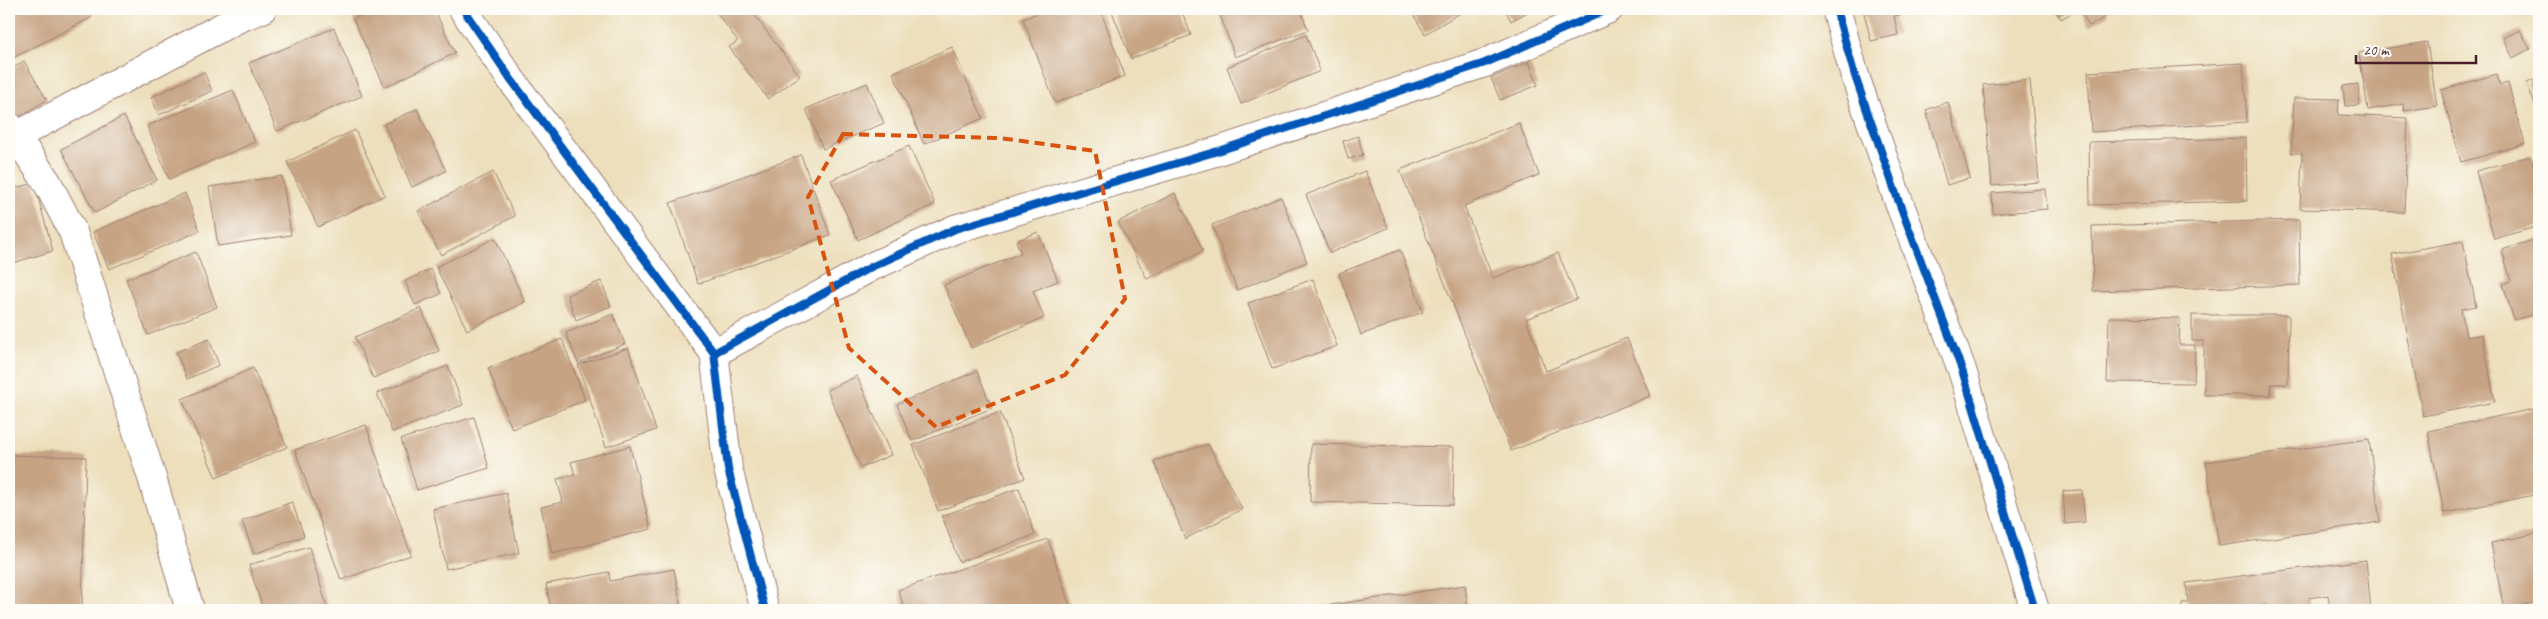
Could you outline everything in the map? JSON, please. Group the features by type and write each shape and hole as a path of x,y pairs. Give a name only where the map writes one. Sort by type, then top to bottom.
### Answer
{"street":[{"path":"190,610 152,481 73,232 47,182 12,131 237,19 262,9"},
{"path":"463,9 510,78 714,353 728,468 764,610"},
{"path":"714,353 871,267 955,229 1218,151 1476,66 1609,9"},
{"path":"1836,9 1855,76 1897,197 1962,370 2035,610"}],"highlighted area":[{"path":"843,134 1000,138 1095,151 1125,299 1065,375 936,427 849,348 808,197"}],"building":[{"path":"9,9 87,9 92,17 9,60"},
{"path":"375,9 434,9 455,53 385,87 353,19"},
{"path":"723,9 750,9 800,76 768,99 729,47 738,41 717,13"},
{"path":"1048,9 1100,9 1125,76 1055,103 1023,19"},
{"path":"1111,9 1181,9 1191,35 1131,59"},
{"path":"1218,9 1300,9 1308,30 1235,57"},
{"path":"1410,9 1467,9 1425,34"},
{"path":"1505,9 1533,9 1511,21"},
{"path":"1863,9 1924,10 1894,16 1898,35 1871,41"},
{"path":"2055,9 2079,9 2061,19"},
{"path":"2079,9 2105,9 2109,15 2089,26"},
{"path":"334,28 362,96 277,131 249,63"},
{"path":"2520,30 2530,49 2513,58 2503,38"},
{"path":"1306,35 1320,71 1241,104 1227,67"},
{"path":"2427,42 2437,106 2404,111 2403,104 2368,110 2359,53"},
{"path":"952,47 983,118 924,144 893,73"},
{"path":"24,61 47,100 18,117 9,102 9,71"},
{"path":"1529,62 1538,85 1500,100 1491,78"},
{"path":"2243,63 2247,122 2091,132 2088,72"},
{"path":"204,72 212,91 159,115 151,97"},
{"path":"2497,74 2500,85 2508,83 2525,144 2461,162 2441,90"},
{"path":"2539,78 2539,115 2527,83"},
{"path":"2030,80 2039,182 1992,186 1983,85"},
{"path":"867,83 884,123 823,149 806,109"},
{"path":"2358,84 2360,105 2345,106 2343,86"},
{"path":"233,90 255,142 169,179 147,126"},
{"path":"2294,98 2339,99 2338,115 2408,118 2404,212 2300,209 2302,153 2291,153"},
{"path":"1948,102 1970,178 1947,185 1926,110"},
{"path":"417,109 446,171 412,187 384,124"},
{"path":"124,116 157,180 95,213 61,149"},
{"path":"1519,123 1539,175 1464,206 1493,278 1558,253 1577,299 1526,319 1546,371 1627,338 1650,396 1511,451 1400,170"},
{"path":"355,130 385,195 318,227 287,162"},
{"path":"1358,136 1363,155 1348,159 1343,141"},
{"path":"2246,138 2247,201 2090,205 2089,142"},
{"path":"909,146 935,204 858,240 831,180"},
{"path":"801,155 830,235 698,284 670,203"},
{"path":"2530,156 2533,164 2539,162 2539,226 2494,239 2476,171"},
{"path":"1365,171 1388,228 1330,253 1306,195"},
{"path":"493,172 515,216 441,255 418,211"},
{"path":"282,176 291,235 218,246 209,187"},
{"path":"34,183 53,251 9,264 9,190"},
{"path":"2045,189 2047,209 1993,214 1992,193"},
{"path":"185,193 200,231 109,269 93,232"},
{"path":"1175,193 1203,251 1147,279 1118,222"},
{"path":"1281,197 1307,262 1237,290 1212,225"},
{"path":"2299,220 2300,285 2093,291 2092,226"},
{"path":"1038,232 1058,281 1033,291 1044,318 971,348 944,285 1021,253 1016,241"},
{"path":"495,238 525,302 467,330 436,267"},
{"path":"2539,238 2539,313 2514,320 2503,284 2511,281 2502,250"},
{"path":"2463,241 2476,306 2461,309 2466,337 2482,334 2495,402 2423,416 2392,254"},
{"path":"1400,250 1423,312 1361,335 1339,273"},
{"path":"196,252 217,307 148,335 126,279"},
{"path":"431,269 441,294 415,305 405,281"},
{"path":"1313,279 1337,346 1272,369 1248,303"},
{"path":"601,281 611,306 576,320 567,295"},
{"path":"421,308 439,351 373,378 355,337"},
{"path":"613,314 625,344 578,363 566,333"},
{"path":"2192,315 2289,315 2288,384 2271,384 2271,395 2204,395 2204,341 2192,341"},
{"path":"2109,317 2180,318 2179,345 2195,345 2194,383 2107,382"},
{"path":"2536,334 2539,334 2539,346 2538,346"},
{"path":"209,339 219,365 187,379 176,352"},
{"path":"562,339 585,400 512,429 488,368"},
{"path":"628,348 656,430 606,447 578,365"},
{"path":"448,366 463,405 392,432 377,393"},
{"path":"2539,367 2539,381 2538,381 2536,368"},
{"path":"253,368 287,447 216,478 182,399"},
{"path":"977,371 992,408 912,441 897,404"},
{"path":"857,376 891,455 861,468 827,390"},
{"path":"2539,408 2539,494 2444,513 2428,431"},
{"path":"1000,412 1025,478 938,511 913,445"},
{"path":"474,417 489,468 417,490 401,439"},
{"path":"366,425 411,555 341,580 295,450"},
{"path":"2369,439 2380,522 2219,546 2206,462"},
{"path":"1208,444 1242,509 1185,539 1154,461"},
{"path":"1311,444 1454,447 1453,505 1310,502"},
{"path":"630,446 651,529 552,554 541,507 563,502 557,479 575,475 571,462"},
{"path":"9,455 86,457 82,610 9,610"},
{"path":"1019,488 1035,535 959,562 942,516"},
{"path":"2082,490 2085,522 2065,524 2063,491"},
{"path":"506,493 519,553 446,569 433,509"},
{"path":"292,502 304,536 254,554 242,521"},
{"path":"2539,533 2539,602 2504,609 2491,543"},
{"path":"1048,539 1071,610 905,610 898,590"},
{"path":"309,547 328,610 263,610 249,565"},
{"path":"2366,560 2371,610 2330,610 2328,595 2309,598 2310,610 2266,610 2266,605 2251,607 2252,610 2182,610 2182,603 2188,602 2186,583"},
{"path":"674,569 682,610 551,610 546,584 609,572 610,581"},
{"path":"1465,585 1468,610 1304,610 1304,609"}],"cycle path":[{"path":"463,9 510,78 714,353 728,469 765,610"},
{"path":"714,353 871,267 955,229 1218,151 1485,63 1609,9"},
{"path":"1836,9 1855,76 1897,197 1962,370 2035,610"}]}
